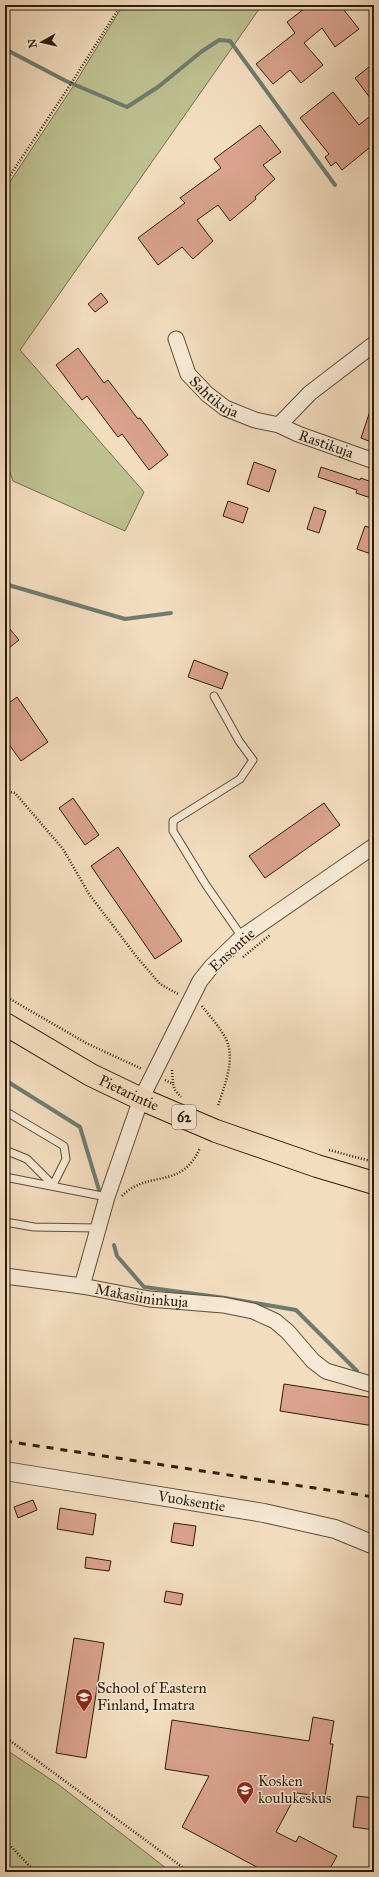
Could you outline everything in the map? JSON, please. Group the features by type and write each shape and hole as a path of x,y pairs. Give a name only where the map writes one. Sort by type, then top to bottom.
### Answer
{"main road":[{"name":"Pietarintie","path":"5,1024 91,1075 141,1099 216,1131 317,1166 374,1183"}],"street":[{"name":"Sahtikuja","path":"176,339 188,374 207,394 225,408 255,420 280,425"},
{"path":"280,425 310,393 374,344"},
{"name":"Rastikuja","path":"280,425 298,434 374,461"},
{"name":"Ensontie","path":"141,1099 154,1075 198,1004 200,981 212,966 242,937 374,846"},
{"name":"Makasiininkuja","path":"141,1099 114,1200 98,1228 82,1286 149,1299 223,1305 253,1311 275,1321 288,1332 313,1361 326,1371 374,1385"},
{"path":"5,1276 82,1286"},
{"name":"Vuoksentie","path":"5,1471 264,1513 335,1529 374,1545"}],"lane":[{"path":"214,696 239,741 253,760 240,779 173,821 173,831 206,884 242,937"},
{"path":"5,1111 64,1146 66,1160 53,1185"},
{"path":"5,1150 27,1159 53,1185"},
{"path":"5,1177 53,1185 114,1200"},
{"path":"5,1222 34,1227 98,1228"}],"path":[{"path":"5,183 69,88 121,5"},
{"path":"5,791 15,793 63,849 89,894 136,956 160,984 198,1004 227,1041 228,1075 218,1106"},
{"path":"238,961 267,940 272,933 270,918"},
{"path":"5,996 86,1043 173,1084"},
{"path":"172,1065 173,1084 175,1090 186,1099"},
{"path":"114,1200 133,1187 142,1183 178,1174 195,1160 200,1148"},
{"path":"326,1149 374,1162"},
{"path":"6,1738 189,1872"},
{"path":"5,1840 35,1872"}],"green space":[{"path":"123,5 262,5 20,350 144,492 125,531 13,481 5,458 5,189 72,88"},
{"path":"5,1749 59,1785 171,1872 140,1872 137,1868 124,1872 5,1872"}],"building":[{"path":"309,5 340,5 359,29 335,47 322,28 304,43 323,65 301,83 290,70 273,84 256,64 295,33 287,22"},
{"path":"374,63 374,103 355,78"},
{"path":"333,92 359,125 374,113 374,144 342,170 336,162 331,166 325,157 329,154 300,118"},
{"path":"260,125 281,152 263,165 275,179 255,197 256,199 230,221 218,205 197,220 213,241 193,259 182,247 158,265 138,238 185,203 180,198 221,168 214,159"},
{"path":"101,293 108,302 95,312 88,304"},
{"path":"78,348 104,383 108,380 138,419 140,418 168,455 149,470 122,434 118,437 87,396 82,400 56,365"},
{"path":"372,405 374,405 374,443 361,438"},
{"path":"254,462 276,470 269,492 247,484"},
{"path":"321,467 374,483 374,499 356,493 357,490 318,477"},
{"path":"228,501 248,508 243,523 223,516"},
{"path":"314,507 326,511 319,533 307,529"},
{"path":"365,526 374,529 374,543 371,554 357,549"},
{"path":"5,623 19,640 5,651"},
{"path":"194,660 228,673 222,689 188,677"},
{"path":"17,697 48,742 21,761 5,739 5,706"},
{"path":"73,798 99,835 85,845 59,808"},
{"path":"324,803 340,825 265,878 249,856"},
{"path":"118,847 182,941 155,959 91,866"},
{"path":"284,1384 374,1398 374,1426 280,1411"},
{"path":"33,1500 37,1510 18,1518 14,1507"},
{"path":"60,1508 96,1514 93,1535 57,1529"},
{"path":"174,1523 196,1526 193,1546 171,1542"},
{"path":"86,1557 111,1561 109,1571 85,1568"},
{"path":"166,1591 183,1594 181,1605 164,1602"},
{"path":"74,1638 104,1643 86,1758 56,1753"},
{"path":"313,1717 334,1721 330,1744 333,1744 325,1797 297,1793 276,1832 296,1842 299,1836 337,1856 328,1872 266,1872 182,1827 209,1776 165,1769 172,1720 309,1741"},
{"path":"357,1796 374,1798 374,1830 353,1827"}],"waterway":[{"path":"5,49 66,81 127,107 158,87 201,52 219,40 230,41 335,185"},
{"path":"5,584 125,619 171,613"},
{"path":"5,1080 80,1127 99,1190"},
{"path":"114,1245 117,1256 144,1287 225,1298 296,1310 357,1371"}],"railway":[{"path":"5,1441 374,1497"}],"place":[{"name":"School of Eastern Finland, Imatra","path":"84,1712"},
{"name":"Kosken koulukeskus","path":"245,1805"}]}
